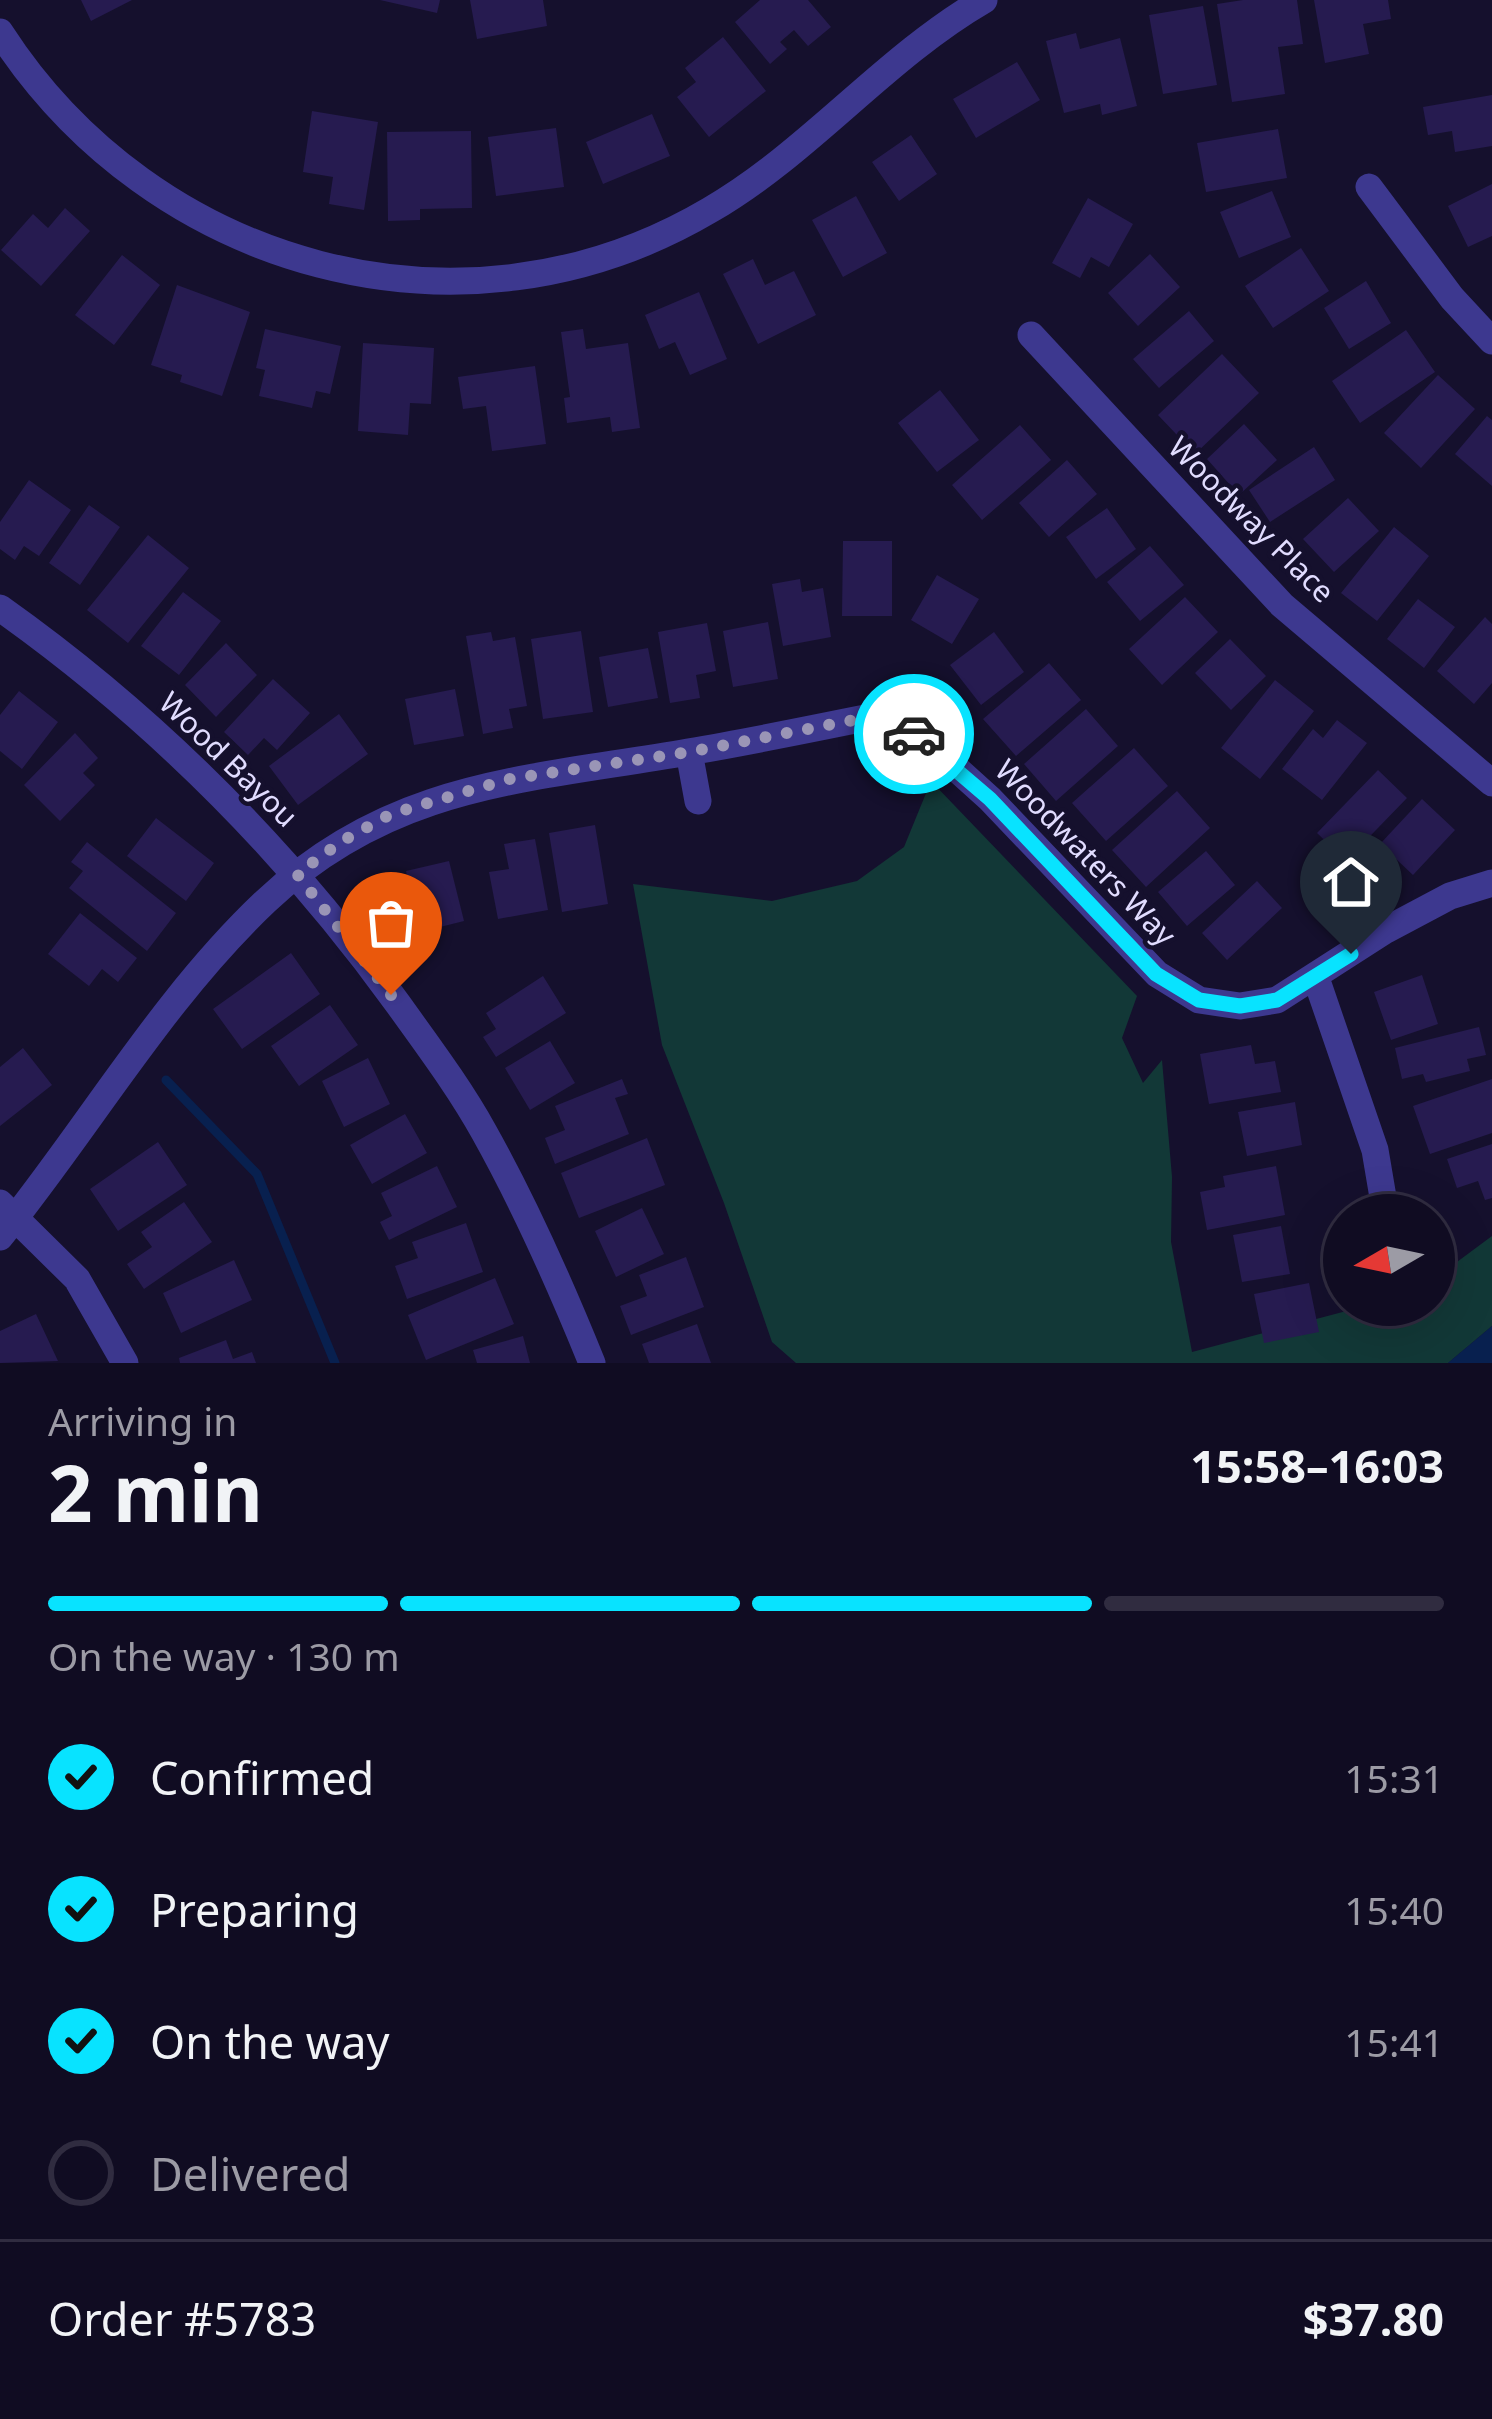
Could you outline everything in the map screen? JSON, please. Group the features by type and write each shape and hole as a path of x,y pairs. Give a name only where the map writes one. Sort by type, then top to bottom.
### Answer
{"street":[{"path":"0,32 55,106 94,145 182,210 232,235 336,269 446,281 555,270 608,256 709,211 755,181 947,21 984,0"},
{"path":"1369,187 1452,298 1492,341"},
{"name":"Woodway Place","path":"1031,335 1282,605 1492,783"},
{"name":"Wood Bayou","path":"0,608 189,760 297,874 351,940 483,1130 546,1253 592,1363"},
{"name":"Woodwaters Way","path":"5,1219 187,990 263,903 342,841 391,814 509,779 689,752 885,714 990,799 1156,974 1199,1000 1240,1006 1277,1000 1386,930 1450,896 1492,884"},
{"path":"689,752 698,801"},
{"path":"1316,978 1375,1150 1382,1194"},
{"path":"5,1219 76,1279 124,1363"}],"green space":[{"path":"931,781 1137,996 1122,1038 1143,1083 1162,1060 1172,1177 1171,1242 1192,1352 1323,1317 1323,1326 1455,1326 1455,1263 1492,1236 1492,1326 1448,1363 796,1363 772,1342 662,1045 633,884 772,901 857,881 904,847"}],"water":[{"path":"1492,1326 1492,1363 1448,1363"}],"building":[{"path":"81,0 132,0 91,21"},
{"path":"380,0 440,0 437,13"},
{"path":"470,0 543,0 547,26 477,39"},
{"path":"760,0 808,0 831,27 808,46 794,30 780,42 787,49 770,64 735,22"},
{"path":"1297,0 1303,44 1278,47 1285,94 1232,102 1217,4"},
{"path":"1314,0 1388,0 1391,19 1363,24 1369,54 1325,63"},
{"path":"1203,6 1217,85 1163,94 1149,15"},
{"path":"1076,33 1080,49 1120,38 1137,106 1102,115 1100,104 1064,113 1046,41"},
{"path":"723,37 766,91 709,137 677,97 696,82 685,68"},
{"path":"1017,62 1040,100 976,138 953,99"},
{"path":"1492,95 1492,146 1455,152 1452,131 1428,135 1423,107"},
{"path":"312,111 378,122 364,210 329,204 333,177 303,172"},
{"path":"652,114 670,156 603,184 586,142"},
{"path":"556,128 564,187 496,196 488,137"},
{"path":"1278,129 1287,178 1206,192 1197,143"},
{"path":"471,131 472,208 420,209 420,220 388,221 387,132"},
{"path":"911,135 937,174 899,201 872,162"},
{"path":"1492,184 1492,236 1468,247 1448,206"},
{"path":"1272,191 1291,237 1239,258 1220,212"},
{"path":"856,196 887,253 843,277 812,220"},
{"path":"1088,198 1133,224 1109,267 1091,257 1080,278 1052,263"},
{"path":"65,208 90,231 41,286 1,250 33,214 48,228"},
{"path":"1301,248 1329,291 1273,328 1245,286"},
{"path":"1150,254 1180,287 1138,326 1108,293"},
{"path":"122,255 160,285 114,345 75,315"},
{"path":"753,259 765,285 794,271 816,315 758,344 723,274"},
{"path":"1366,281 1391,323 1349,349 1324,308"},
{"path":"177,285 250,312 222,396 180,382 182,375 151,365"},
{"path":"699,292 727,359 690,375 675,342 659,349 645,315"},
{"path":"1189,311 1214,341 1159,388 1133,359"},
{"path":"265,329 341,346 330,394 316,391 312,408 259,396 265,370 256,368"},
{"path":"583,329 586,349 628,343 640,428 612,432 610,417 567,423 564,398 570,397 561,332"},
{"path":"1406,330 1435,372 1360,423 1332,381"},
{"path":"363,343 434,348 431,404 410,403 408,435 358,431"},
{"path":"1222,354 1259,393 1195,454 1158,415"},
{"path":"535,366 546,444 492,451 486,406 463,409 458,377"},
{"path":"1438,375 1475,409 1421,468 1384,433"},
{"path":"940,390 979,440 937,472 898,423"},
{"path":"1487,416 1492,420 1492,486 1455,454"},
{"path":"1244,424 1277,460 1239,495 1207,459"},
{"path":"1020,425 1051,460 982,520 952,485"},
{"path":"1314,447 1335,480 1270,522 1249,490"},
{"path":"1067,460 1097,494 1049,537 1019,503"},
{"path":"29,480 71,510 39,556 24,546 15,560 0,549 0,522"},
{"path":"1348,498 1379,531 1334,572 1303,539"},
{"path":"89,505 120,527 80,585 49,563"},
{"path":"1107,508 1136,549 1096,579 1066,537"},
{"path":"1394,527 1429,556 1377,621 1341,593"},
{"path":"148,535 189,568 128,643 87,610"},
{"path":"843,541 892,541 892,616 842,616"},
{"path":"1150,546 1184,585 1140,621 1107,582"},
{"path":"937,575 979,599 952,644 911,620"},
{"path":"800,579 802,592 823,588 831,637 783,646 772,584"},
{"path":"183,592 221,621 179,675 141,646"},
{"path":"1185,597 1218,632 1162,685 1129,649"},
{"path":"1418,599 1455,627 1424,668 1387,639"},
{"path":"1485,617 1492,624 1492,683 1474,704 1437,671"},
{"path":"768,622 778,679 733,687 723,631"},
{"path":"707,623 716,671 696,675 700,698 670,703 658,632"},
{"path":"581,631 593,712 543,719 531,639"},
{"path":"491,632 493,641 515,637 527,706 509,709 513,728 483,734 466,636"},
{"path":"994,632 1024,672 981,705 950,665"},
{"path":"1230,639 1266,676 1231,710 1195,673"},
{"path":"226,643 257,675 216,717 185,685"},
{"path":"648,648 658,698 608,707 599,657"},
{"path":"1049,663 1081,700 1016,756 983,719"},
{"path":"273,679 310,713 277,750 264,738 248,755 224,732"},
{"path":"1275,680 1314,711 1260,779 1221,748"},
{"path":"455,689 464,736 414,745 405,699"},
{"path":"19,691 58,722 22,769 0,751 0,715"},
{"path":"1086,709 1118,746 1056,801 1024,764"},
{"path":"339,714 368,754 298,805 269,766"},
{"path":"1337,720 1367,743 1322,800 1282,769 1313,729 1323,738"},
{"path":"75,733 98,758 83,773 95,785 60,821 24,785"},
{"path":"1134,748 1168,786 1106,841 1072,803"},
{"path":"1378,770 1407,798 1346,861 1317,833"},
{"path":"1177,791 1210,828 1146,887 1112,850"},
{"path":"1422,799 1455,830 1413,875 1380,844"},
{"path":"156,818 214,863 186,901 127,856"},
{"path":"595,825 608,904 562,912 549,833"},
{"path":"535,839 548,910 498,919 489,872 509,869 504,844"},
{"path":"87,842 176,913 147,951 69,888 83,871 71,862"},
{"path":"1206,851 1235,885 1187,926 1158,892"},
{"path":"449,861 464,921 420,932 406,871"},
{"path":"1257,881 1282,908 1227,960 1202,933"},
{"path":"80,913 137,958 118,982 102,969 89,986 48,954"},
{"path":"291,953 320,994 242,1049 213,1009"},
{"path":"1422,975 1438,1024 1391,1040 1374,992"},
{"path":"543,976 566,1013 496,1057 483,1037 496,1029 486,1013"},
{"path":"330,1005 358,1045 299,1086 271,1046"},
{"path":"1479,1027 1486,1055 1467,1059 1470,1071 1426,1082 1423,1074 1402,1079 1395,1048"},
{"path":"550,1041 575,1083 530,1110 505,1068"},
{"path":"1251,1045 1255,1064 1275,1061 1281,1092 1209,1104 1200,1054"},
{"path":"23,1048 52,1085 0,1126 0,1067"},
{"path":"368,1058 390,1104 344,1127 322,1081"},
{"path":"622,1079 628,1094 615,1098 629,1134 555,1164 545,1138 565,1130 555,1106"},
{"path":"1492,1079 1492,1133 1430,1154 1413,1106"},
{"path":"1295,1102 1302,1145 1247,1156 1238,1112"},
{"path":"405,1114 427,1153 372,1184 350,1145"},
{"path":"647,1138 665,1185 579,1218 561,1173"},
{"path":"158,1142 187,1185 118,1231 90,1189"},
{"path":"1492,1144 1492,1198 1485,1200 1478,1181 1457,1188 1447,1159"},
{"path":"437,1166 457,1207 389,1240 380,1222 392,1216 381,1193"},
{"path":"1276,1166 1285,1215 1207,1230 1200,1192 1225,1187 1223,1176"},
{"path":"184,1202 212,1242 144,1289 127,1264 152,1247 141,1232"},
{"path":"642,1208 664,1254 616,1277 595,1231"},
{"path":"466,1223 483,1272 407,1299 395,1266 418,1258 412,1242"},
{"path":"1281,1226 1290,1274 1242,1282 1233,1235"},
{"path":"686,1257 704,1307 631,1335 620,1306 647,1296 639,1275"},
{"path":"234,1260 252,1300 181,1333 163,1293"},
{"path":"495,1278 514,1324 426,1360 408,1315"},
{"path":"1309,1283 1319,1332 1264,1343 1254,1294"},
{"path":"36,1314 58,1361 0,1363 0,1331"},
{"path":"697,1324 711,1363 649,1363 642,1344"},
{"path":"523,1336 530,1363 477,1363 473,1350"},
{"path":"226,1340 233,1359 252,1352 256,1363 180,1363 179,1358"}],"waterway":[{"path":"166,1080 257,1174 335,1363"}],"way so far":[{"path":"391,995 297,874 342,841 391,814 509,779 689,752 885,714 914,734"}],"route":[{"path":"914,734 990,799 1156,974 1199,1000 1240,1006 1277,1000 1351,954"}]}
